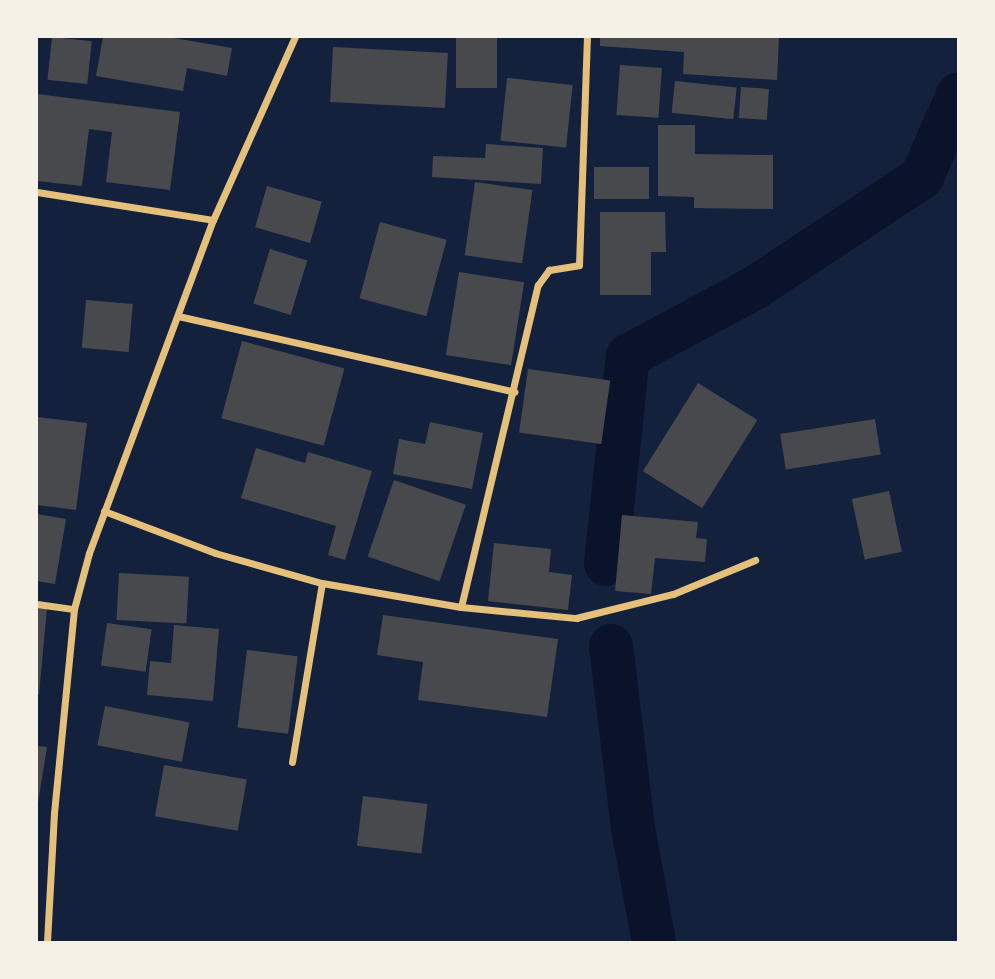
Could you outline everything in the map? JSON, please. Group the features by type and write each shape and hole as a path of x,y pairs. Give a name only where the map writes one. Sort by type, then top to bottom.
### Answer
{"street":[{"path":"47,942 54,813 74,610 104,511 213,220 295,37"},
{"path":"461,607 515,392 538,285 549,270 579,265 587,37"},
{"path":"37,192 213,220"},
{"path":"178,316 515,392"},
{"path":"104,511 215,554 322,583 461,607 576,618 673,594 755,560"},
{"path":"292,762 322,583"},
{"path":"37,604 74,610"}],"building":[{"path":"52,37 92,41 87,84 48,80"},
{"path":"103,37 168,37 232,48 227,76 187,68 183,91 96,76"},
{"path":"456,37 497,37 497,88 456,88"},
{"path":"600,37 779,37 777,80 683,74 684,52 600,46"},
{"path":"333,47 448,53 445,108 330,102"},
{"path":"620,65 662,68 658,118 617,115"},
{"path":"507,78 573,85 566,148 500,141"},
{"path":"675,81 737,87 733,119 672,113"},
{"path":"741,87 769,89 767,120 739,118"},
{"path":"37,94 180,112 170,190 106,182 112,132 89,129 82,186 37,181"},
{"path":"658,125 695,125 695,154 773,155 773,209 694,208 694,197 658,196"},
{"path":"486,144 543,148 541,184 432,177 433,156 485,158"},
{"path":"594,167 649,167 649,199 594,199"},
{"path":"475,182 532,190 522,263 465,255"},
{"path":"267,186 322,202 310,243 255,227"},
{"path":"600,212 665,212 666,252 651,252 651,295 600,295"},
{"path":"380,222 447,240 426,316 360,298"},
{"path":"270,249 307,260 291,315 253,304"},
{"path":"459,272 524,282 511,365 446,355"},
{"path":"86,300 133,304 129,352 82,348"},
{"path":"242,341 344,368 324,446 221,418"},
{"path":"528,369 610,381 601,444 519,432"},
{"path":"698,383 757,420 702,508 643,471"},
{"path":"37,417 87,423 76,510 37,505"},
{"path":"875,419 881,455 786,470 780,434"},
{"path":"430,422 483,433 472,489 393,474 399,439 425,444"},
{"path":"256,448 305,463 308,452 372,471 345,560 328,555 336,526 241,498"},
{"path":"394,480 466,505 439,581 368,557"},
{"path":"889,491 902,552 865,560 852,499"},
{"path":"37,514 66,519 55,584 37,581"},
{"path":"622,515 698,522 696,538 707,539 705,562 655,558 651,594 615,591"},
{"path":"494,543 551,549 549,572 572,575 568,610 488,601"},
{"path":"119,573 189,577 186,624 117,620"},
{"path":"37,607 47,608 39,694 37,694"},
{"path":"383,615 558,639 547,717 418,700 423,662 377,655"},
{"path":"107,623 152,629 146,672 101,666"},
{"path":"174,625 219,629 213,701 147,695 150,661 171,663"},
{"path":"247,650 298,656 288,734 237,727"},
{"path":"105,706 189,722 182,762 97,745"},
{"path":"37,746 47,747 38,803 37,803"},
{"path":"164,765 247,780 238,831 155,816"},
{"path":"363,796 428,804 421,854 357,846"}],"waterway":[{"path":"606,564 628,356 756,287 922,177 958,95"},
{"path":"611,646 633,828 654,942"}]}
